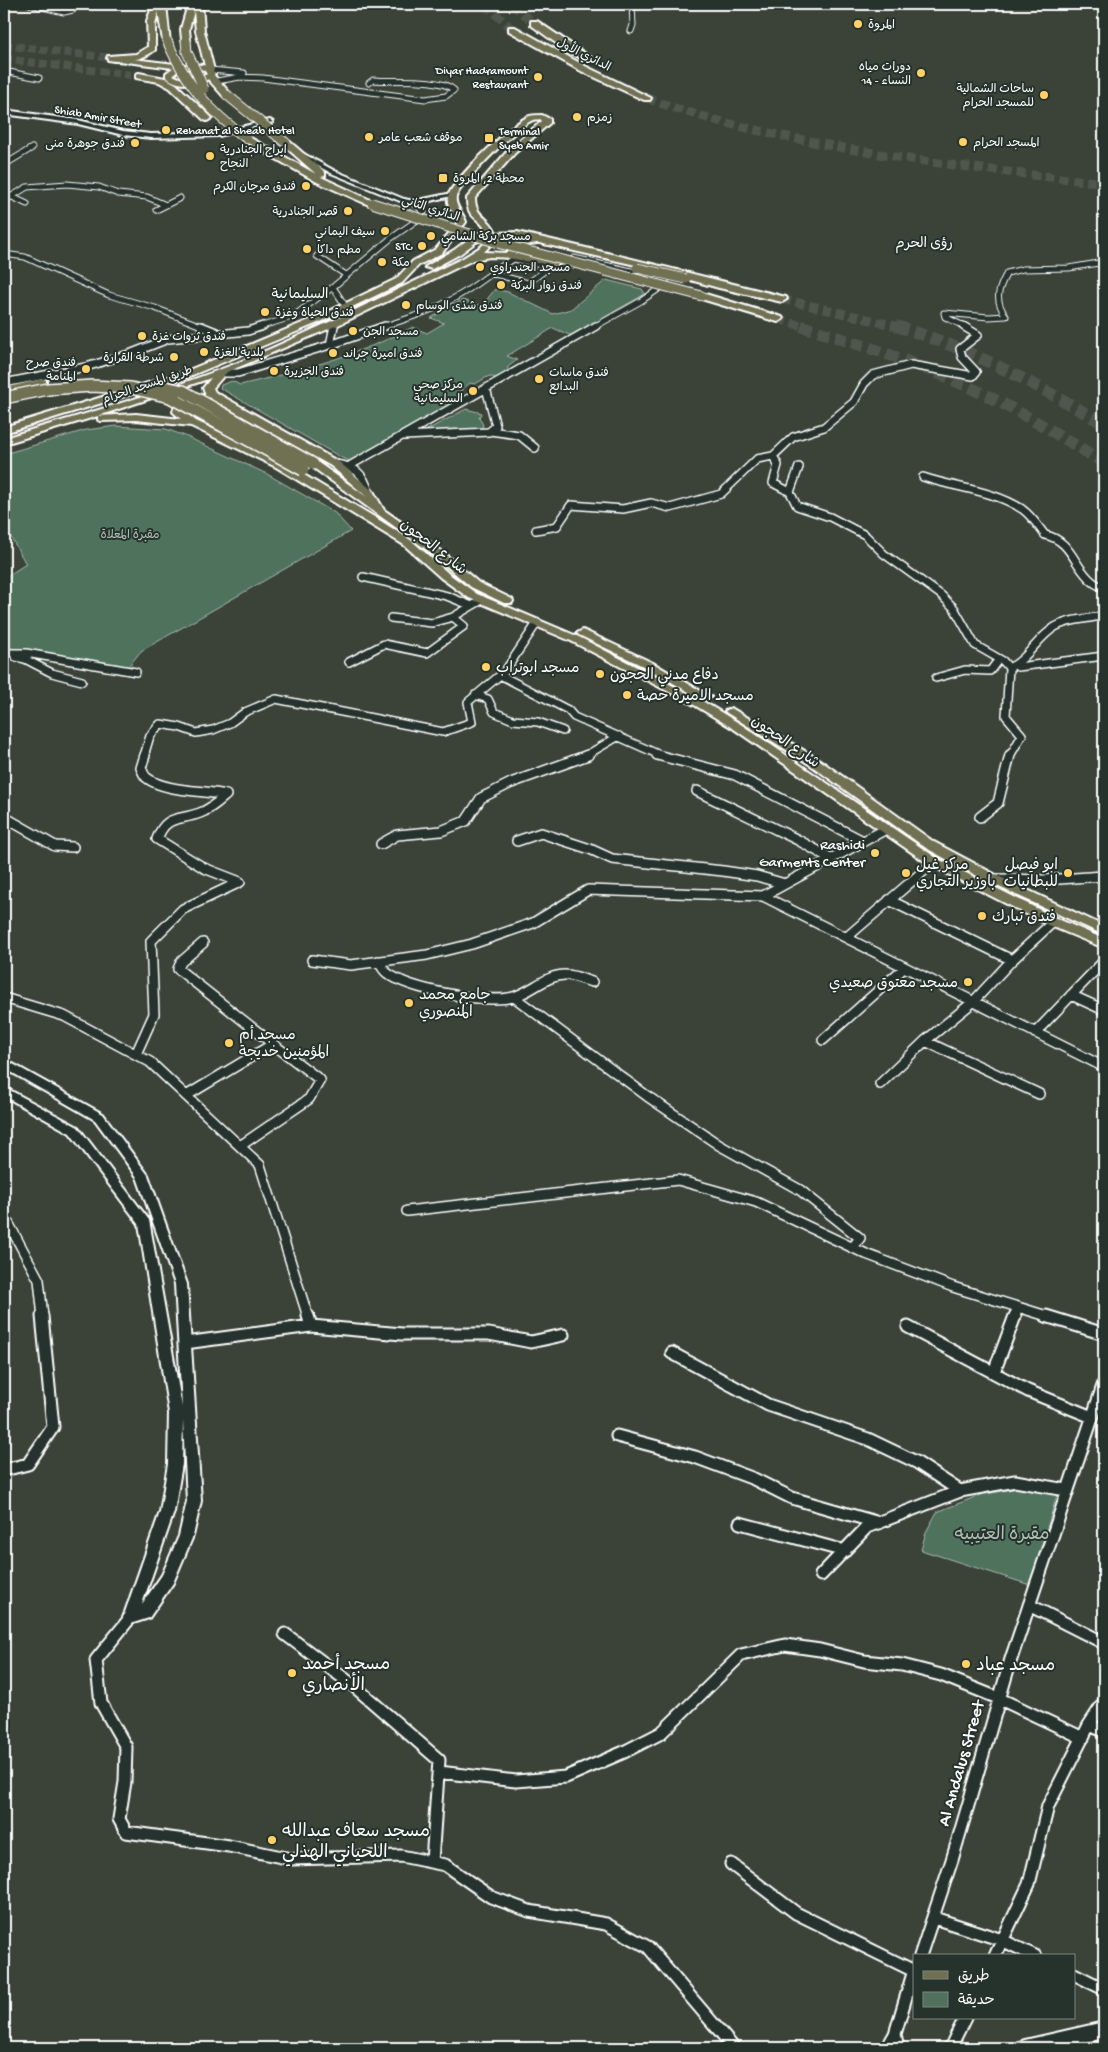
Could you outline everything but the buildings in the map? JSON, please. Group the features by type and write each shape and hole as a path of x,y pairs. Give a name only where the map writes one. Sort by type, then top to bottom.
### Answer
{"highway":[{"path":"111,58 131,58 143,54 152,48 151,18 157,4"},
{"name":"الدائري الثاني","path":"162,4 163,23 167,41 179,69 204,104 223,122 248,139 372,203 501,244 699,298"},
{"name":"الدائري الثاني","path":"192,4 185,29 190,60 204,89 248,139"},
{"path":"198,4 200,31 212,76 228,95 302,156 321,177"},
{"name":"الدائري الأول","path":"512,29 584,69 650,94 567,47 534,22"},
{"path":"139,76 162,80 173,86 207,118 248,139"},
{"name":"الدائري الثاني","path":"321,177 419,213 516,241 782,299"},
{"path":"517,235 688,277"},
{"path":"513,257 556,263 778,319"}],"main road":[{"path":"111,58 182,67 195,66 212,76"},
{"path":"173,79 170,77 170,72 182,67"},
{"path":"139,76 190,82 212,76"},
{"path":"452,196 462,179 523,122 530,118 542,117 547,121 512,151 471,198 470,207 475,216 490,231"},
{"name":"طريق المسجد الحرام","path":"4,441 34,427 234,356 400,281 416,263 439,251 462,222 453,204 452,196"},
{"path":"400,281 436,264 490,231 517,235"},
{"name":"طريق المسجد الحرام","path":"4,430 34,427 127,404 234,367 336,323 470,258 485,248 493,239 490,231"},
{"path":"457,252 467,252 471,255 470,258 490,254 513,257 512,250 517,246 539,240"},
{"path":"234,367 216,378 208,388 212,394 334,464 369,493 378,518"},
{"path":"4,390 43,382 90,379 122,380 183,391 313,464 378,518"},
{"path":"4,398 48,389 92,386 130,388 170,397 303,470 378,518"},
{"path":"222,401 203,396 187,398 178,406 178,412 193,423 280,465 378,518"},
{"path":"4,424 34,427 120,416 193,423"},
{"name":"شارع الحجون","path":"378,518 445,576 466,591 477,603 537,623 574,639 700,704 738,727 934,862 1053,922 1104,944"},
{"name":"شارع الحجون","path":"378,518 434,550 475,585 649,665 813,761 930,845 993,879 1104,931"}],"street":[{"path":"30,4 64,12 73,10 73,7 65,4"},
{"path":"631,31 633,25 632,4"},
{"path":"4,71 39,78"},
{"path":"245,73 419,95 438,94 444,89 428,84 395,86 371,81 436,82 451,86 454,90 446,96 425,99 263,78 212,76 245,73"},
{"name":"Shiab Amir Street","path":"4,112 78,122 123,133 151,136 219,134 270,122"},
{"path":"4,165 32,148"},
{"path":"302,156 333,172 402,200 414,203 452,196"},
{"path":"4,201 28,187 45,184 91,186 109,189 117,194 154,198 166,205"},
{"path":"4,193 10,198 27,204"},
{"path":"156,210 180,198"},
{"path":"4,384 86,367 132,353 168,339 248,331 292,317 332,288 390,239 423,216 424,212 414,203"},
{"path":"334,464 351,465 632,306 666,284 666,279 517,246"},
{"path":"4,254 26,257 109,296 155,308 218,333"},
{"path":"317,256 346,275"},
{"path":"224,373 238,373 330,345 376,330 451,300 479,284 491,273 513,257 550,267 528,283 491,273"},
{"path":"536,530 557,526 571,505 623,509 651,503 670,508 721,494 757,459 773,456 793,438 824,427 854,402 864,384 873,375 911,365 973,376 976,372 962,357 960,349 978,336 975,332 945,317 944,313 989,317 1006,316 998,306 997,294 1007,273 1030,269 1069,268 1104,262"},
{"path":"332,288 346,307"},
{"path":"330,345 336,323"},
{"path":"486,388 496,426 490,431"},
{"path":"402,436 490,431 519,435 535,448"},
{"path":"773,456 778,464 773,483 790,492 797,506 830,517 865,535 884,554 941,595 954,608 975,645 999,659 1009,668 1104,656"},
{"path":"351,465 366,479 369,493"},
{"path":"790,492 799,467"},
{"path":"923,476 936,482 976,490 1018,506 1033,518 1044,535 1056,537 1066,547 1092,582 1104,588"},
{"path":"363,577 477,603"},
{"path":"391,618 432,623 454,617 477,603"},
{"path":"1009,668 1022,664 1054,627 1071,620 1090,620 1104,615"},
{"path":"349,662 384,644 427,653 464,626 454,617"},
{"path":"136,1054 154,1014 152,941 182,909 240,882 204,868 157,839 160,829 168,820 200,814 217,805 226,795 163,785 146,777 141,768 150,736 160,724 179,727 196,733 213,730 230,723 245,712 276,699 443,732 472,722 468,702 505,670 537,623"},
{"path":"4,654 26,653 136,672"},
{"path":"4,654 25,659 52,673 82,681"},
{"path":"936,678 964,670 990,671 999,659"},
{"path":"980,818 998,803 1010,755 1022,735 1006,716 1009,668"},
{"path":"500,675 568,710 574,717 655,754 735,775 863,842"},
{"path":"476,695 488,699 494,712 500,715 514,720 538,722 563,731"},
{"path":"381,844 397,835 441,831 466,821 482,798 511,783 592,753 619,736"},
{"path":"697,791 733,811 784,831 830,858"},
{"path":"4,817 55,846 73,847"},
{"path":"763,896 830,858 886,830"},
{"path":"517,841 541,833 590,849 612,859 723,871 757,876 785,884"},
{"path":"846,937 934,862"},
{"path":"993,879 1044,880 1104,876"},
{"path":"312,960 351,965 427,955 472,944 533,923 588,890 763,896 1035,1033 1103,1064"},
{"path":"889,900 1012,960"},
{"path":"880,1084 925,1041 973,1002 1012,960 1053,922"},
{"path":"203,943 181,962 178,969 320,1080 309,1100 240,1146"},
{"path":"378,961 387,973 409,984 457,995 497,999 514,997 539,984 565,975 592,982"},
{"path":"1035,1033 1104,961"},
{"path":"823,1040 906,967"},
{"path":"1071,995 1104,1010"},
{"path":"514,997 647,1096 695,1129 719,1145 800,1190 860,1238 852,1248"},
{"path":"4,998 64,1016 150,1062 260,1165 311,1326"},
{"path":"925,1041 1039,1094"},
{"path":"186,1096 273,1044"},
{"path":"4,1063 99,1117 142,1175 181,1284 194,1501 186,1536 168,1579 144,1613 130,1618"},
{"path":"4,1091 74,1130 145,1222 176,1413 175,1464 168,1512 130,1618 96,1660 101,1703 126,1747 125,1782 119,1819 126,1832 229,1846 291,1859 401,1856 445,1865 491,1896 528,1911 606,1924 648,1946 734,2048"},
{"path":"406,1211 678,1180 756,1202 852,1248 953,1287 1104,1334"},
{"path":"4,1215 39,1280 53,1427 28,1464 4,1470"},
{"path":"994,1372 1018,1307"},
{"path":"184,1343 311,1326 402,1334 489,1334 531,1342 563,1335"},
{"path":"908,1327 1028,1391 1092,1418"},
{"path":"672,1353 768,1405 868,1439 916,1462 960,1491"},
{"name":"Al Andalus Street","path":"921,1954 934,1918 998,1698 1066,1490 1092,1418 1101,1405 1104,1383"},
{"path":"617,1436 694,1457 754,1480 792,1498 879,1522"},
{"path":"821,1575 867,1527 960,1491 1015,1481 1066,1490"},
{"path":"740,1523 846,1551"},
{"path":"1029,1605 1104,1643"},
{"path":"285,1634 354,1686 439,1760 432,1862"},
{"path":"439,1772 516,1781 566,1776 624,1752 660,1733 741,1656 785,1645 820,1650 864,1661 902,1665 941,1675 998,1698 1083,1738"},
{"path":"996,1954 1029,1884 1048,1806 1089,1725 1104,1702"},
{"path":"1089,1725 1104,1731"},
{"path":"731,1864 796,1913 913,1970"},
{"path":"934,1918 1002,1940 1031,1954"},
{"path":"886,2048 895,2034 913,1973"},
{"path":"1076,1975 1104,1988"},
{"path":"950,2048 964,2020"},
{"path":"1025,2048 1104,2030"},
{"path":"895,2034 898,2048"}],"green space":[{"path":"606,280 642,289 645,294 572,336 553,328 507,356 517,360 508,367 507,375 499,379 489,376 475,384 470,383 456,395 465,399 359,460 350,461 342,458 220,388 221,385 232,381 240,385 328,361 371,346 413,327 427,333 444,323 431,318 462,300 482,306 495,289 508,292 553,314 571,309"},
{"path":"466,409 482,413 479,417 483,425 480,432 469,429 465,433 448,429 443,434 427,430"},
{"name":"مقبرة المعلاة","path":"116,426 166,429 185,436 267,474 335,513 351,531 141,651 128,667 4,647 4,578 26,564 4,525 4,454 86,430"},
{"name":"مقبرة العتيبيه","path":"1019,1488 1057,1495 1030,1585 921,1550 926,1532 937,1512 980,1495"}],"tunnel":[{"path":"485,4 512,29"},
{"path":"512,4 534,23"},
{"path":"4,45 111,58"},
{"path":"4,59 139,76"},
{"path":"647,98 686,112 726,123 845,148 956,165 1104,183"},
{"path":"782,299 897,326"},
{"path":"778,319 805,327"},
{"path":"801,326 897,357 973,389 1030,418 1104,463"},
{"path":"897,326 977,356 1054,395 1104,424"}],"place":[{"name":"المروة","path":"858,24"},
{"name":"دورات مياه النساء - 14","path":"921,73"},
{"name":"Diyar Hadramount Restaurant","path":"538,77"},
{"name":"ساحات الشمالية للمسجد الحرام","path":"1044,95"},
{"name":"زمزم","path":"577,117"},
{"name":"Rehanat al Sheab Hotel","path":"166,130"},
{"name":"موقف شعب عامر","path":"369,137"},
{"name":"Terminal Syeb Amir","path":"489,138"},
{"name":"المسجد الحرام","path":"963,142"},
{"name":"فندق جوهرة منى","path":"135,143"},
{"name":"ابراج الجنادرية النجاح","path":"210,156"},
{"name":"محطة 2, المروة","path":"443,178"},
{"name":"فندق مرجان الكرم","path":"306,186"},
{"name":"قصر الجنادرية","path":"348,211"},
{"name":"سيف اليماني","path":"385,231"},
{"name":"مسجد بركة الشامي","path":"431,236"},
{"name":"STC","path":"422,246"},
{"name":"مطم داكا","path":"307,249"},
{"name":"مكة","path":"382,262"},
{"name":"مسجد الجندراوي","path":"480,267"},
{"name":"فندق زوار البركة","path":"501,285"},
{"name":"فندق شذى الوسام","path":"406,305"},
{"name":"فندق الحياة وغزة","path":"265,312"},
{"name":"مسجد الجن","path":"353,331"},
{"name":"فندق ثروات غزة","path":"142,336"},
{"name":"بلدية الغزة","path":"204,352"},
{"name":"فندق اميرة جراند","path":"333,353"},
{"name":"شرطة القرارة","path":"174,357"},
{"name":"فندق صرح المنامة","path":"86,369"},
{"name":"فندق الجزيرة","path":"274,371"},
{"name":"فندق ماسات البدائع","path":"539,379"},
{"name":"مركز صحي السليمانية","path":"473,391"},
{"name":"مسجد ابوتراب","path":"486,667"},
{"name":"دفاع مدني الحجون","path":"600,674"},
{"name":"مسجد الاميرة حصة","path":"627,695"},
{"name":"Rashidi Garments Center","path":"875,853"},
{"name":"مركز غيل باوزير التجاري","path":"906,873"},
{"name":"ابو فيصل للبطانيات","path":"1068,873"},
{"name":"فندق تبارك","path":"982,916"},
{"name":"مسجد معتوق صعيدي","path":"968,982"},
{"name":"جامع محمد المنصوري","path":"409,1003"},
{"name":"مسجد أم المؤمنين خديجة","path":"229,1043"},
{"name":"مسجد عباد","path":"966,1664"},
{"name":"مسجد أحمد الأنصاري","path":"292,1673"},
{"name":"مسجد سعاف عبدالله اللحياني الهذلي","path":"272,1840"}],"district":[{"name":"رؤى الحرم","path":"924,242"},
{"name":"السليمانية","path":"300,293"}]}
